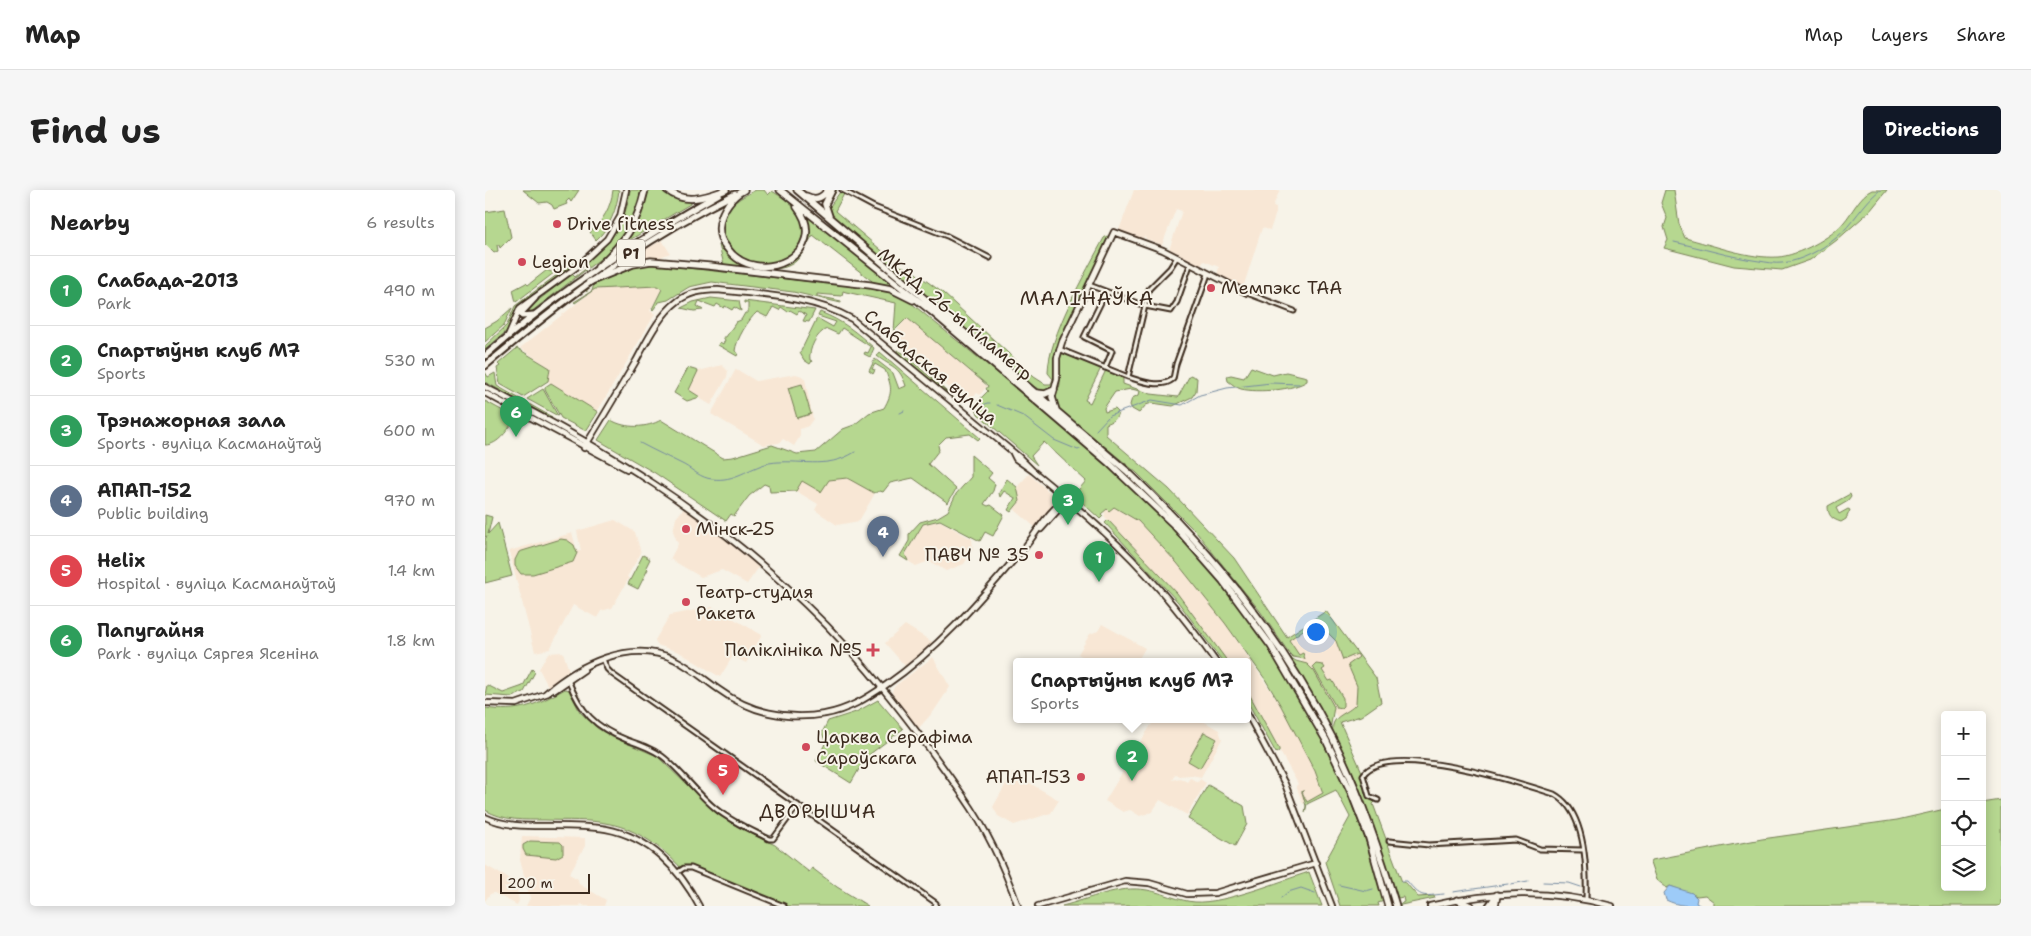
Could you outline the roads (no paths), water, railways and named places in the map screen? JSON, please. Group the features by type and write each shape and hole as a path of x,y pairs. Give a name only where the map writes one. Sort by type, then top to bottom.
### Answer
{"highway":[{"path":"598,267 616,250 628,235 638,213 645,190"},
{"path":"667,190 683,198 694,199 726,190"},
{"name":"МКАД, 26-ы кіламетр","path":"779,190 931,311 1110,461"},
{"path":"798,191 816,199 824,195 828,190"},
{"path":"831,220 825,204 832,190"},
{"path":"741,191 723,213 720,235 733,256 741,261 759,266 777,265 789,260 799,252 804,242 807,231 803,217 785,195"},
{"name":"МКАД, 26-ы кіламетр","path":"798,191 1032,390 1110,461"},
{"path":"589,282 639,262 685,263 880,286 902,294 931,311"},
{"path":"1032,390 1042,394 1054,390 1052,402 1057,412"},
{"path":"1110,461 1179,522 1241,594 1304,687 1333,739 1363,814 1377,843 1395,904"},
{"path":"1363,814 1388,905"},
{"path":"1489,906 1499,894"},
{"path":"1495,906 1499,894"},
{"path":"1457,900 1471,906"}],"main road":[{"path":"507,337 519,309 605,242 619,220 627,190"},
{"name":"Р1","path":"485,356 537,312 598,267 666,224 726,190"},
{"name":"Р1","path":"485,366 557,305 589,282 644,245 741,191"},
{"path":"1054,390 1057,383 1059,349 1114,232 1177,257 1247,293"},
{"name":"Слабадская вуліца","path":"584,448 666,313 678,300 703,290 718,290 808,301 829,308 847,316 863,327 1012,452 1016,459 1033,471 1106,533 1144,572 1190,626 1213,658"},
{"path":"535,298 522,310 521,314 525,317 537,312"},
{"path":"485,387 587,442 700,515 755,558 808,606 882,688 977,816 1000,860 1017,906"},
{"path":"485,393 584,448 640,475"},
{"path":"485,703 516,704 547,693 603,659 629,652 660,654 683,664 719,690 743,704 761,711 784,716 813,716 835,712 858,703 925,657 1047,524 1067,499"},
{"path":"1251,720 1285,784 1332,906"},
{"path":"485,817 499,822 524,826 585,826 615,831 656,853 678,872 699,906"},
{"path":"1038,906 1125,881 1149,883 1187,894 1215,893 1315,863"},
{"path":"1430,906 1499,894 1537,893 1586,899 1612,906"}],"street":[{"path":"845,191 874,207 947,236 990,258"},
{"path":"1128,377 1149,289 1171,268 1177,257"},
{"path":"1089,285 1145,306 1166,311 1173,310 1190,265"},
{"path":"1059,349 1128,377 1149,383 1169,382 1173,379 1176,364 1208,274"},
{"path":"1105,368 1112,350 1084,337 1106,292"},
{"path":"1247,293 1294,311"},
{"path":"603,659 607,669 612,674 936,903 935,906"},
{"path":"568,679 579,705 596,723 614,734 647,747 662,756 707,801 730,819 769,839 775,837 797,805"},
{"path":"1377,800 1369,796 1363,777 1366,772 1383,762 1389,761 1436,763 1540,789 1560,797 1569,805 1581,833 1586,899"},
{"path":"1389,841 1437,845 1516,840 1540,849 1583,850"},
{"path":"678,872 683,868 691,868 784,906"}],"water":[{"path":"1670,886 1692,893 1697,898 1696,903 1701,906 1679,905 1666,900 1664,893"}],"waterway":[{"path":"1674,242 1748,259 1773,263 1789,262 1824,247 1836,238 1880,190"},
{"name":"МАЛІНАЎКА","path":"1096,430 1109,416 1152,400 1182,405 1200,395 1227,388 1271,383 1299,384"},
{"name":"МАЛІНАЎКА","path":"979,408 990,403"},
{"name":"МАЛІНАЎКА","path":"997,405 1023,416 1054,440 1078,450 1080,449"},
{"name":"МАЛІНАЎКА","path":"900,413 904,411"},
{"name":"МАЛІНАЎКА","path":"640,443 684,465 697,474 712,479 735,477 769,463 823,463 844,458 855,452"},
{"path":"1402,881 1407,881 1419,894 1444,894"},
{"path":"1511,884 1528,881"},
{"path":"1543,882 1569,883 1581,887"},
{"path":"1453,892 1508,884"},
{"path":"1339,885 1366,891 1373,889"},
{"path":"1281,898 1288,892 1301,888 1315,893"}],"place":[{"name":"Drive fitness","path":"557,224"},
{"name":"Legion","path":"522,262"},
{"name":"Мемпэкс ТАА","path":"1211,288"},
{"name":"Папугайня","path":"516,437"},
{"name":"Трэнажорная зала","path":"1068,525"},
{"name":"Мінск-25","path":"686,529"},
{"name":"ПАВЧ № 35","path":"1039,555"},
{"name":"АПАП-152","path":"883,557"},
{"name":"Слабада-2013","path":"1099,582"},
{"name":"Театр-студия Ракета","path":"686,602"},
{"name":"Паліклініка №5","path":"873,650"},
{"name":"Царква Серафіма Сароўскага","path":"806,747"},
{"name":"АПАП-153","path":"1081,777"},
{"name":"Спартыўны клуб М7","path":"1132,781"},
{"name":"Helix","path":"723,795"}],"district":[{"name":"МАЛІНАЎКА","path":"1087,298"},
{"name":"ДВОРЫШЧА","path":"818,811"}]}
